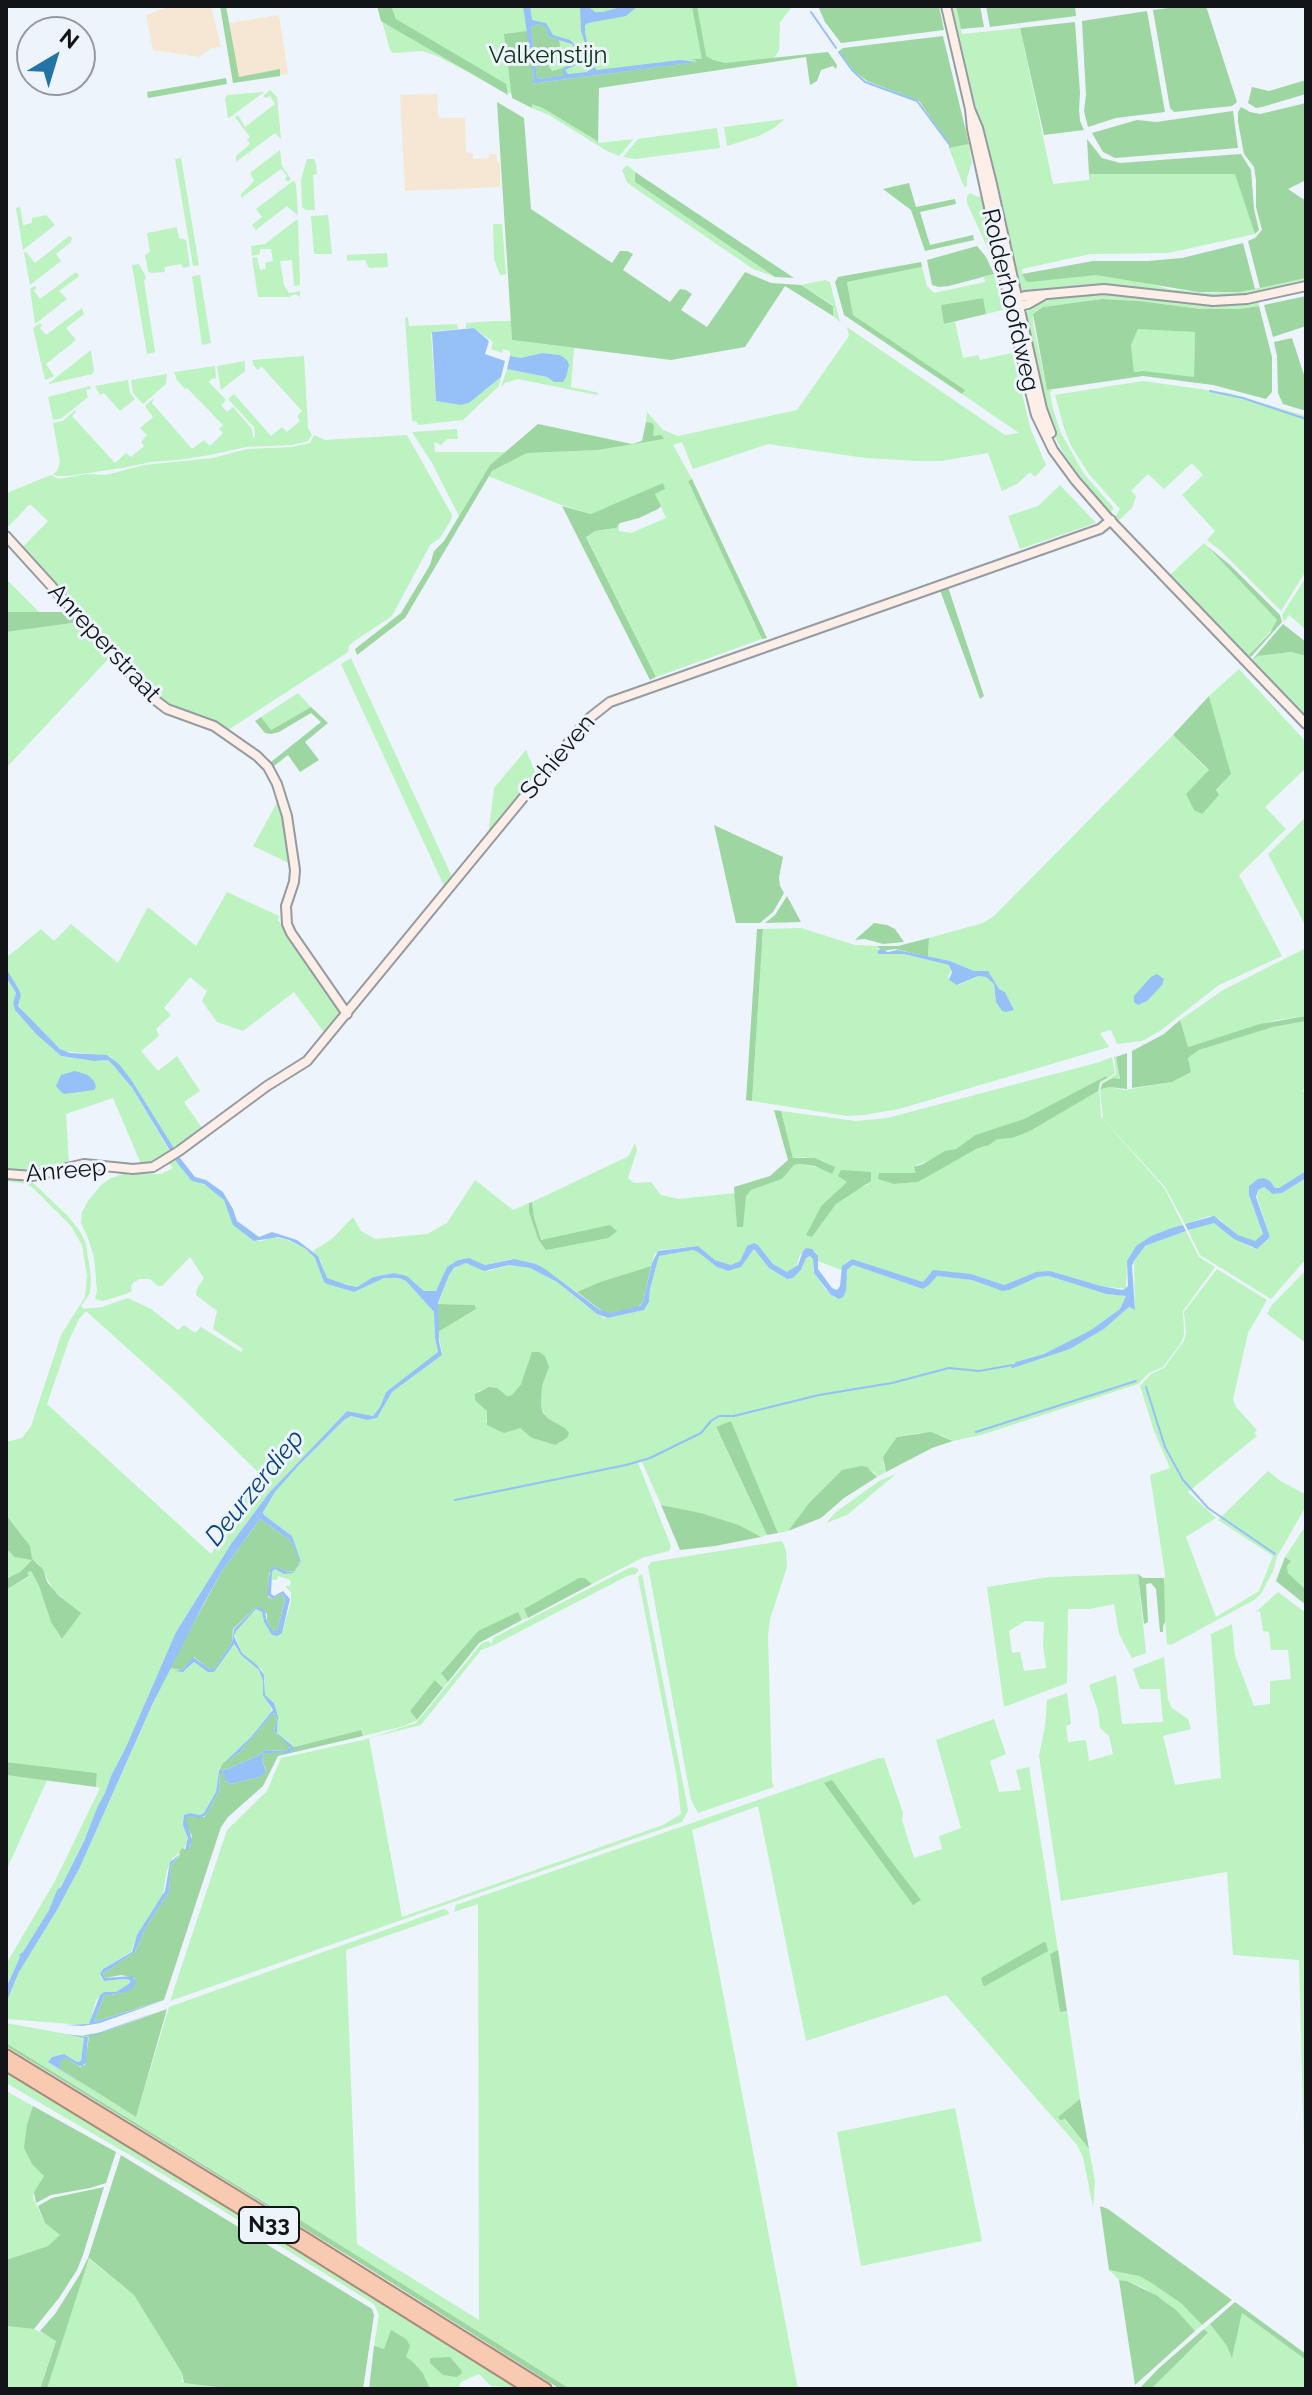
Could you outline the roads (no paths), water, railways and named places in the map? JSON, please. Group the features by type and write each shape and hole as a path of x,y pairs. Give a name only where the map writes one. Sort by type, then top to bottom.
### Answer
{"highway":[{"name":"N33","path":"6,2055 546,2389"},
{"name":"N33","path":"6,2065 530,2389"}],"street":[{"name":"Rolderhoofdweg","path":"946,6 970,109 985,155 1036,415 1053,450 1111,520 1306,724"},
{"path":"1015,302 1104,289 1213,301 1247,299 1306,286"},
{"name":"Schieven","path":"175,1154 267,1086 307,1061 587,720 602,707 1100,529 1111,520"},
{"name":"Anreperstraat","path":"6,536 154,699 167,709 214,726 268,767 287,816 295,870 286,906 287,924 347,1014"},
{"name":"Anreep","path":"6,1174 33,1176 84,1164 144,1168 159,1164 175,1154"}],"water":[{"path":"523,6 530,6 532,20 546,23 553,35 570,40 578,48 581,58 574,66 565,70 568,74 590,69 581,31 580,6 603,12 638,6 626,16 585,25 593,66 597,70 680,60 697,62 529,84 534,80","holes":["539,24 546,28 549,37 572,44 578,54 576,62 563,68 563,75 539,79 531,27"]},
{"path":"474,328 489,341 485,354 505,361 501,377 469,403 461,405 436,401 432,332"},
{"path":"542,353 560,355 567,360 569,365 563,382 507,369 510,356 521,358"},
{"path":"880,949 950,961 974,971 988,971 999,989 1005,992 1014,1010 1002,1011 996,1002 994,984 986,977 978,976 957,985 949,980 952,972 949,965 904,954 879,954"},
{"path":"6,968 21,995 18,1006 60,1049 70,1053 107,1055 119,1064 180,1158 195,1177 206,1180 223,1192 237,1221 259,1237 272,1232 297,1240 318,1256 327,1278 347,1285 357,1287 373,1277 394,1273 407,1276 424,1291 436,1291 447,1267 458,1260 469,1258 485,1265 514,1259 545,1269 600,1310 610,1313 640,1306 658,1251 698,1246 715,1260 731,1265 740,1261 747,1246 754,1243 773,1264 787,1272 798,1265 806,1248 812,1249 818,1256 818,1269 837,1290 842,1266 852,1259 923,1282 933,1270 971,1274 1004,1285 1036,1272 1050,1271 1123,1290 1128,1286 1127,1261 1136,1246 1172,1228 1183,1225 1186,1231 1145,1246 1134,1261 1135,1310 1129,1307 1104,1329 1070,1349 1013,1368 1016,1362 1044,1354 1091,1330 1120,1309 1126,1296 1106,1294 1049,1276 1002,1291 972,1280 937,1276 923,1289 853,1265 847,1270 846,1291 839,1299 831,1295 814,1273 810,1256 793,1278 787,1279 769,1268 754,1249 741,1267 728,1271 693,1250 659,1256 649,1302 644,1310 608,1318 597,1314 557,1282 530,1268 509,1265 484,1271 466,1263 454,1268 438,1303 442,1355 392,1392 377,1418 367,1420 351,1416 344,1420 275,1492 263,1512 292,1536 301,1562 293,1573 284,1574 275,1569 272,1572 271,1594 274,1596 283,1591 290,1599 282,1633 272,1635 262,1612 256,1609 234,1636 242,1653 257,1665 264,1675 265,1695 274,1703 278,1716 277,1733 295,1748 291,1753 264,1753 262,1760 266,1772 260,1777 230,1784 225,1780 224,1773 220,1773 219,1791 206,1815 186,1819 192,1840 188,1850 185,1850 188,1838 183,1825 184,1815 204,1813 216,1792 219,1770 228,1769 265,1750 285,1751 291,1748 274,1731 277,1717 274,1713 239,1753 224,1763 273,1710 263,1695 259,1670 241,1655 234,1644 214,1672 208,1672 194,1662 183,1672 175,1671 183,1669 193,1657 214,1669 232,1642 234,1629 257,1606 265,1611 267,1622 277,1631 285,1600 282,1594 273,1599 267,1595 270,1570 275,1566 293,1572 300,1562 290,1540 260,1519 222,1571 204,1603 153,1703 80,1867 19,1972 6,2003 6,1988 19,1954 49,1910 84,1841 176,1632 231,1544 269,1493 347,1411 373,1416 386,1392 438,1352 434,1312 406,1281 384,1278 354,1292 327,1284 315,1258 306,1249 278,1237 254,1241 233,1225 224,1200 204,1184 192,1181 178,1164 133,1089 108,1060 61,1056 35,1033 15,1010 13,1003 16,993 6,977"},
{"path":"1157,974 1164,979 1162,985 1147,1001 1138,1005 1134,1002 1134,996"},
{"path":"75,1071 88,1075 94,1081 94,1090 64,1094 60,1091 56,1086 61,1075"},
{"path":"1306,1171 1306,1178 1282,1193 1273,1194 1264,1187 1258,1190 1256,1197 1270,1237 1257,1249 1234,1239 1214,1223 1188,1230 1185,1224 1214,1216 1238,1235 1255,1241 1263,1234 1249,1195 1249,1186 1264,1178 1279,1188"},
{"path":"180,1854 171,1865 169,1892 146,1927 135,1952 103,1974 105,1978 132,1976 136,1981 134,1987 123,1993 104,1996 94,2022 162,2001 100,2023 83,2026 65,2025 89,2024 100,1995 116,1992 130,1983 125,1979 104,1981 100,1974 103,1969 132,1952 137,1935 165,1891 170,1862"},
{"path":"159,2011 88,2038 83,2066 66,2058 60,2062 60,2069 106,2099 48,2062 52,2057 64,2054 77,2062 81,2061 84,2038 66,2034 87,2037"}],"waterway":[{"path":"811,12 836,48"},
{"path":"839,52 865,82 917,101 949,144"},
{"path":"1210,391 1243,398 1306,419"},
{"path":"455,1500 650,1458 701,1433 719,1416 734,1416 949,1368 979,1371 1013,1365"},
{"path":"976,1432 1136,1381"},
{"path":"1146,1387 1165,1447 1183,1480 1208,1508 1275,1554"}],"park label":[{"name":"Valkenstijn","path":"548,56"}],"water label":[{"name":"Deurzerdiep","path":"255,1488"}]}
